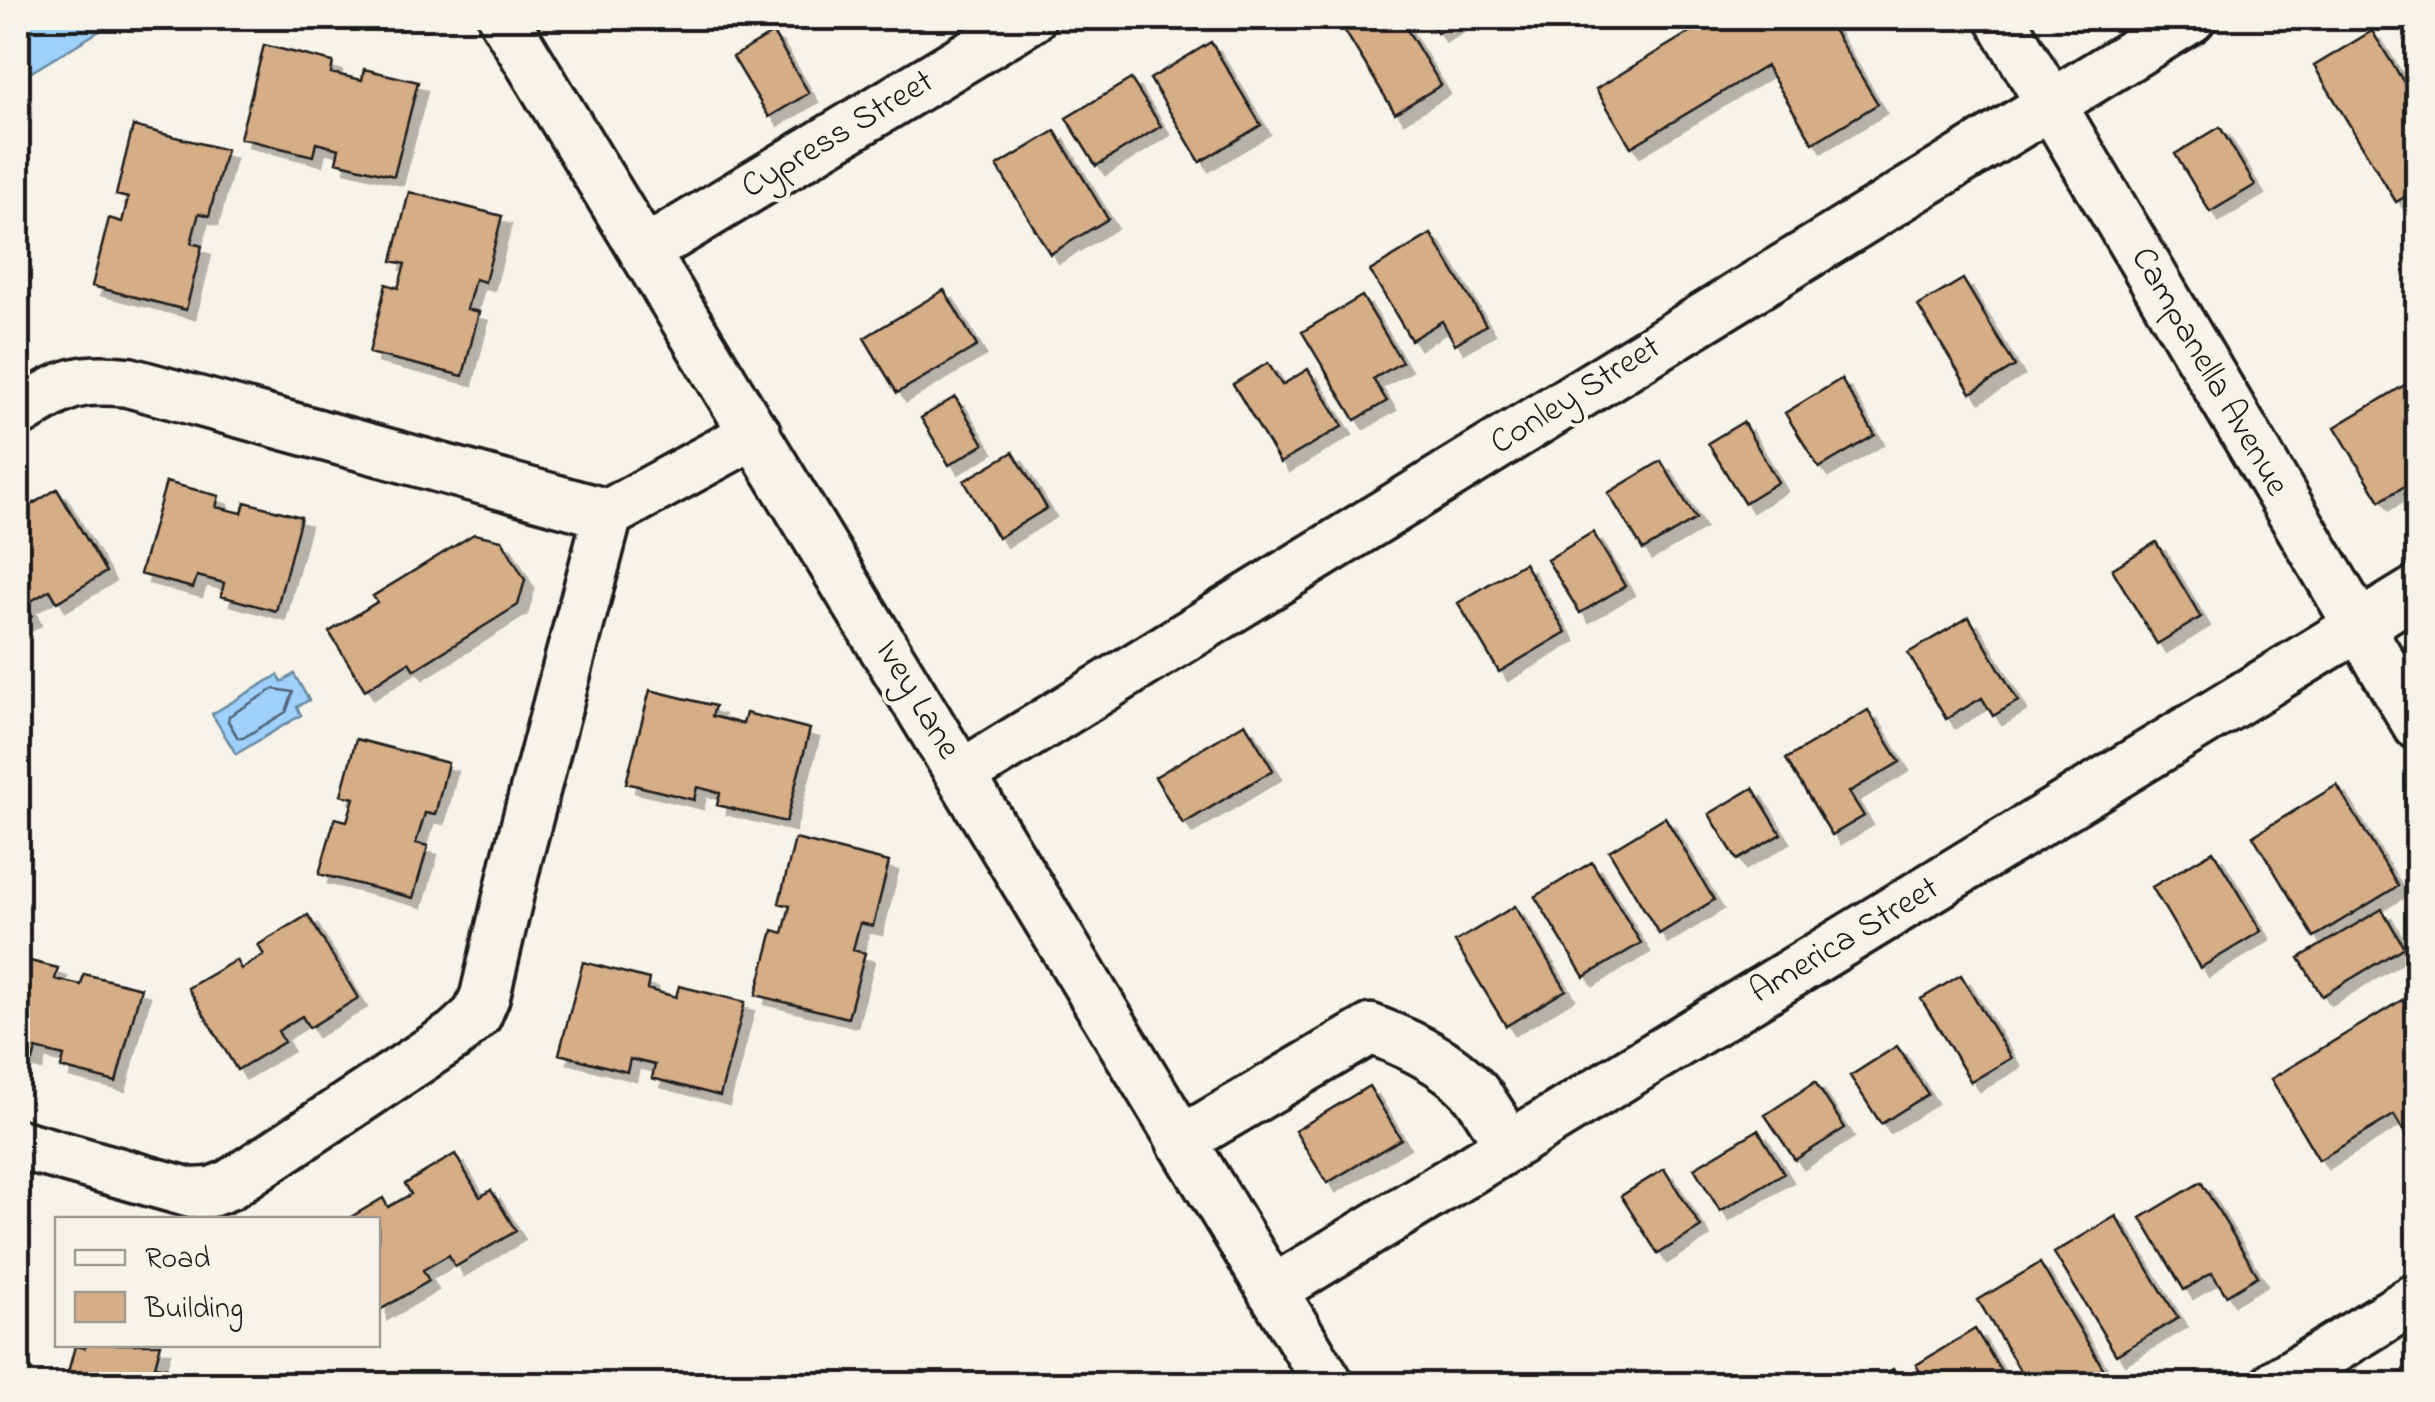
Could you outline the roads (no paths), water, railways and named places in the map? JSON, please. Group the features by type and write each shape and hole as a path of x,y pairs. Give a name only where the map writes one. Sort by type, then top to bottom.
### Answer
{"street":[{"name":"Ivey Lane","path":"503,18 1329,1384"},
{"name":"Cypress Street","path":"644,252 1031,18"},
{"name":"Campanella Avenue","path":"2000,18 2418,726"},
{"name":"Conley Street","path":"961,775 2191,18"},
{"path":"18,413 67,383 95,378 128,382 608,514 756,433"},
{"path":"18,1144 191,1192 211,1192 228,1185 455,1036 477,1015 486,996 517,859 608,514"},
{"name":"America Street","path":"1272,1291 2418,590"},
{"path":"1180,1141 1371,1029 1418,1047 1448,1069 1474,1092 1510,1146"},
{"path":"2276,1384 2418,1297"}],"water":[{"path":"18,18 121,18 18,80"},
{"path":"294,674 309,700 297,707 301,715 236,754 212,714 278,675 282,682"}]}
